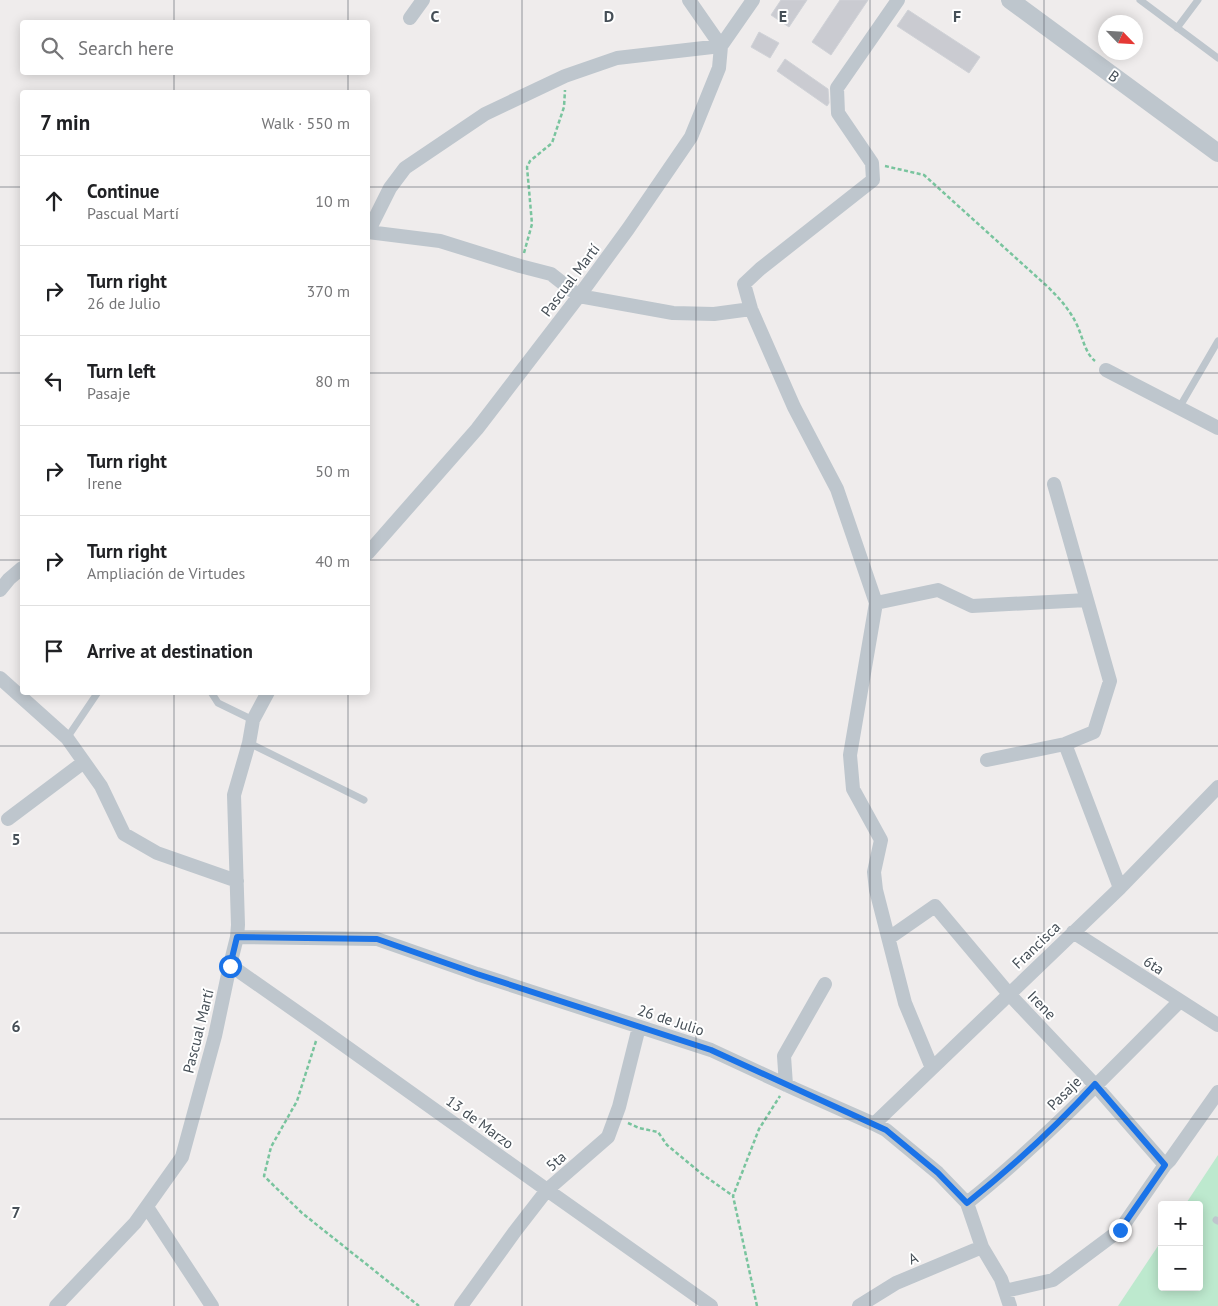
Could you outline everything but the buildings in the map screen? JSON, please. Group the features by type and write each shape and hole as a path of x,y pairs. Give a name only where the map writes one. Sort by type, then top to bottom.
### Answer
{"street":[{"path":"410,18 424,0"},
{"path":"370,228 390,188 405,168 484,114 565,76 617,58 722,46 689,0"},
{"name":"Pascual Martí","path":"370,551 477,429 579,296 691,137 719,68 722,46 753,0"},
{"path":"898,0 836,88 838,113 872,163 873,180 760,269 744,284 751,309 794,407 837,489 876,603 850,755 852,789 880,840 874,872 876,890 905,1003 932,1068"},
{"name":"B","path":"1010,0 1218,152"},
{"path":"370,232 440,241 550,274 579,296 673,313 714,314 751,309"},
{"path":"1106,370 1218,428"},
{"path":"987,760 1065,744 1094,732 1110,682 1054,484"},
{"path":"0,590 20,570"},
{"path":"876,603 938,590 972,606 1087,600"},
{"path":"0,678 67,738 101,786 124,834 157,853 237,881"},
{"name":"Pascual Martí","path":"56,1306 135,1223 182,1157 215,1036 237,937 234,795 249,743 253,720 266,695"},
{"path":"1065,744 1120,888"},
{"path":"8,819 84,762"},
{"name":"Francisca","path":"874,1124 1120,888 1218,787"},
{"name":"Irene","path":"888,938 935,906 1009,994 1095,1084 1165,1165"},
{"name":"6ta","path":"1073,932 1218,1025"},
{"name":"26 de Julio","path":"237,937 377,939 477,974 711,1050 874,1124 886,1130 938,1173 967,1203 982,1247 1001,1279 1010,1306"},
{"name":"13 de Marzo","path":"230,965 711,1306"},
{"path":"786,1085 784,1056 825,984"},
{"name":"Pasaje","path":"967,1203 1000,1177 1073,1108 1180,1001"},
{"name":"5ta","path":"461,1306 547,1190 608,1137 620,1107 639,1026"},
{"path":"1005,1291 1053,1280 1120,1230 1218,1092"},
{"path":"147,1207 212,1306"},
{"name":"A","path":"859,1306 896,1282 982,1247"}],"lane":[{"path":"1140,0 1218,58"},
{"path":"1177,28 1198,0"},
{"path":"1179,408 1218,341"},
{"path":"67,738 96,695"},
{"path":"213,695 218,702 253,720"},
{"path":"249,743 364,800"}],"path":[{"path":"520,266 532,224 526,167 530,161 552,143 564,107 565,76"},
{"path":"872,163 924,175 1064,304 1077,325 1089,357 1106,370"},
{"path":"320,1028 297,1101 272,1147 264,1176 302,1213 419,1306"},
{"path":"757,1306 734,1196 759,1130 786,1085"},
{"path":"615,1118 639,1128 658,1132 667,1145 702,1174 734,1196"}],"green space":[{"path":"1218,1155 1218,1306 1118,1306 1158,1246 1158,1291 1203,1291 1203,1201 1188,1201"}],"route":[{"path":"230,966 237,937 377,939 477,974 711,1050 886,1130 938,1173 967,1203 1000,1177 1073,1108 1095,1084 1165,1165 1120,1230"}]}
